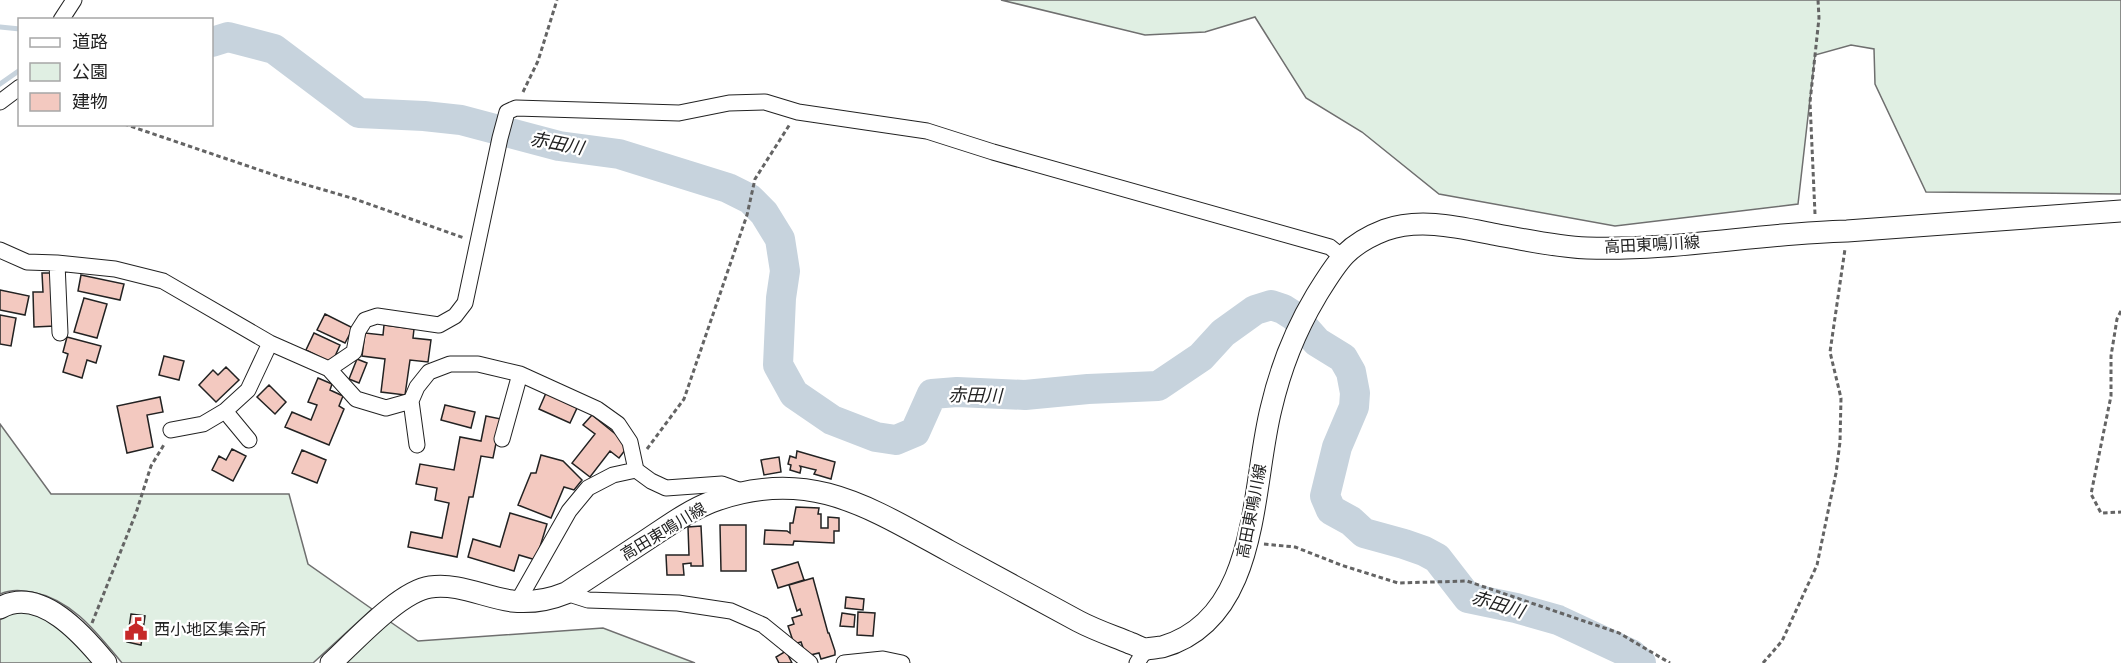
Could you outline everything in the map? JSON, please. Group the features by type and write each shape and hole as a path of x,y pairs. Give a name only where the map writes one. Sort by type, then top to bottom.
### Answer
{"main road":[{"name":"高田東鳴川線","path":"332,663 391,608 411,594 428,587 463,588 518,601 550,600 566,593 682,516 710,503 744,492 788,488 818,491 872,508 1141,656 1179,640 1198,629 1213,617 1227,597 1239,569 1246,542 1270,413 1280,376 1294,340 1309,308 1341,256 1364,240 1388,229 1431,224 1553,245 1587,248 1638,247 2121,211"},
{"path":"0,608 8,603 42,607 68,621 86,638 106,663"}],"street":[{"path":"62,18 74,0"},
{"path":"0,102 18,88"},
{"path":"329,369 354,352 358,331 365,320 377,316 439,325 455,316 465,303 500,138 512,110 680,113 729,103 765,102 798,112 927,131 993,152 1330,247 1341,256"},
{"path":"3,254 27,262 115,269 164,281 270,343 329,369 356,399 386,408 411,401"},
{"path":"57,263 60,333"},
{"path":"171,430 203,424 225,411 248,390 270,343"},
{"path":"417,445 411,401 417,387 429,372 450,364 478,364 519,374 597,409 618,424 630,442 636,470 651,481 666,488 722,484 744,492"},
{"path":"502,439 519,374"},
{"path":"225,411 249,440"},
{"path":"518,601 569,511 588,488 614,475 636,470"},
{"path":"566,593 588,600 678,603 731,611 763,625 810,663"},
{"path":"844,663 883,659 902,663"}],"path":[{"path":"512,110 538,60 557,0"},
{"path":"1817,232 1813,196 1810,102 1819,18 1818,0"},
{"path":"636,470 658,432 684,399 747,214 755,179 798,112"},
{"path":"130,126 283,178 355,199 477,243"},
{"path":"1763,663 1782,641 1817,566 1836,473 1840,442 1841,398 1830,352 1847,231"},
{"path":"2121,311 2110,356 2111,396 2091,494 2101,513 2121,512"},
{"path":"86,638 136,513 152,466 171,430"},
{"path":"1246,542 1295,547 1341,566 1398,583 1467,581 1619,633 1670,663"}],"green space":[{"path":"1001,0 2121,0 2121,194 1926,192 1875,84 1874,49 1851,45 1815,55 1798,204 1615,226 1439,194 1362,132 1306,98 1255,17 1205,32 1145,35"},
{"path":"0,424 51,494 289,494 308,564 372,609 313,663 122,663 83,619 60,602 28,591 20,590 0,594"},
{"path":"20,611 33,614 54,624 70,636 95,663 0,663 0,620 11,612"},
{"path":"389,621 418,641 603,628 695,663 344,663"}],"building":[{"path":"42,273 53,273 55,326 34,327 33,292 43,292"},
{"path":"81,275 124,284 120,300 78,291"},
{"path":"0,290 29,296 25,315 0,310"},
{"path":"84,298 107,304 97,338 74,332"},
{"path":"325,314 353,328 345,343 317,330"},
{"path":"0,315 16,318 11,346 0,344"},
{"path":"384,325 414,329 413,338 431,340 428,362 410,360 405,395 381,392 385,359 362,356 365,333 383,335"},
{"path":"314,333 340,345 332,363 306,350"},
{"path":"67,337 101,346 96,363 87,360 82,378 63,372 68,354 63,352"},
{"path":"164,356 184,361 179,380 159,375"},
{"path":"357,359 367,363 359,383 349,379"},
{"path":"226,367 239,380 216,402 199,385 213,370 218,375"},
{"path":"318,378 332,384 330,390 343,396 339,406 344,409 329,445 285,427 292,412 311,420 317,405 308,402"},
{"path":"269,385 286,402 275,414 257,397"},
{"path":"546,393 577,408 570,423 539,409"},
{"path":"160,397 163,412 147,415 153,447 127,453 117,406"},
{"path":"445,405 475,412 471,428 441,420"},
{"path":"592,415 629,445 619,458 610,451 590,477 572,463 595,434 583,425"},
{"path":"486,416 501,419 493,458 481,456 473,497 469,497 457,557 408,547 411,532 442,538 449,503 435,500 437,488 416,484 420,464 454,470 460,437 481,441"},
{"path":"232,449 246,456 233,481 212,470 219,456 226,460"},
{"path":"302,450 326,460 317,483 292,473"},
{"path":"797,451 835,462 831,479 814,474 816,470 800,466 800,473 790,470 791,465 788,464 790,456 796,458"},
{"path":"541,455 563,461 582,480 574,490 564,487 551,518 518,505 531,473 536,473"},
{"path":"779,457 781,472 764,475 761,460"},
{"path":"796,507 819,508 821,528 828,528 828,517 839,518 839,531 834,531 834,543 794,541 793,545 764,544 765,530 790,533 790,523 793,523"},
{"path":"510,513 547,524 536,560 519,555 514,571 468,557 473,539 500,547"},
{"path":"720,525 746,525 746,571 721,571"},
{"path":"701,526 703,566 683,564 684,575 667,575 666,555 689,555 688,527"},
{"path":"798,562 804,580 778,588 772,570"},
{"path":"813,578 835,651 835,655 821,659 819,653 806,656 801,642 794,644 788,626 794,624 792,618 802,615 800,609 797,611 789,585"},
{"path":"846,597 864,599 863,610 845,608"},
{"path":"858,612 875,613 873,636 857,635"},
{"path":"842,613 855,615 854,627 840,626"},
{"name":"西小地区集会所","path":"131,614 145,616 141,645 127,642"},
{"path":"786,651 792,663 779,663 776,657"}],"waterway":[{"path":"0,27 18,29"},
{"name":"赤田川","path":"213,42 228,37 274,49 359,113 461,120 559,146 619,154 728,188 750,199 764,213 780,239 785,271 781,298 778,365 794,394 832,420 876,437 896,440 915,432 932,394 957,392 1025,395 1158,386 1201,357 1223,333 1255,310 1271,305 1283,309 1294,316 1317,342 1343,358 1351,372 1355,393 1354,407 1337,447 1325,496 1331,510 1351,521 1364,533 1404,544 1437,558 1468,598 1558,620 1631,654 1641,663"},
{"name":"赤田川","path":"0,84 18,71"}],"place":[{"name":"西小地区集会所","path":"136,629"}]}
